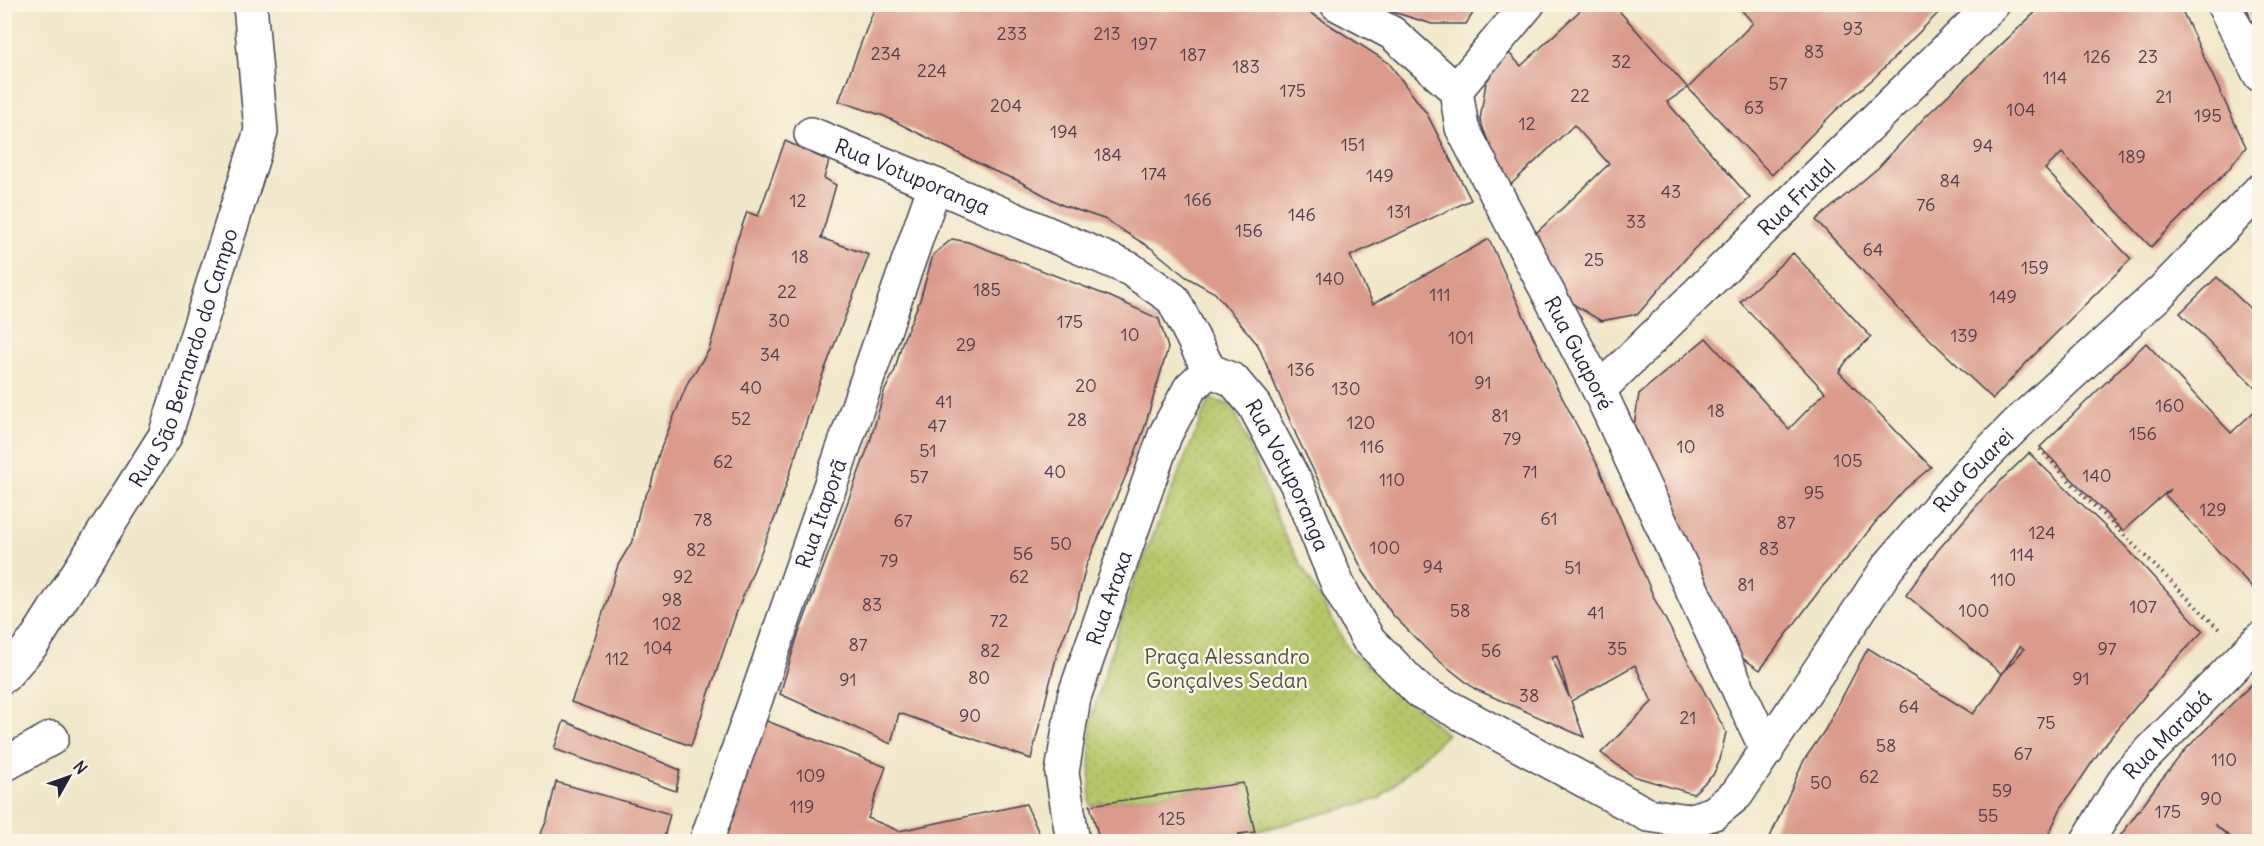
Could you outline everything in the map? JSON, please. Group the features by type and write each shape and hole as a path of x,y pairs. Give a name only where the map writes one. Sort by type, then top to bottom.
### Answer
{"street":[{"name":"Rua São Bernardo do Campo","path":"4,676 34,642 165,436 261,131 250,4"},
{"path":"1336,4 1392,33 1456,90 1521,7"},
{"name":"Rua Frutal","path":"1599,390 1993,4"},
{"path":"2223,4 2259,75"},
{"name":"Rua Guaporé","path":"1456,90 1462,128 1599,390 1767,751"},
{"name":"Rua Votuporanga","path":"811,134 1130,269 1173,299 1209,370 1233,380 1254,405 1297,484 1338,585 1368,639 1419,691 1648,815 1689,821 1714,813 1737,794"},
{"name":"Rua Itaporã","path":"706,842 935,185"},
{"name":"Rua Guarei","path":"1737,794 1888,567 1966,474 2162,291 2259,189"},
{"name":"Rua Araxa","path":"1073,842 1062,773 1074,697 1165,435 1190,388 1209,370"},
{"name":"Rua Marabá","path":"2087,842 2128,774 2252,646"},
{"path":"4,765 52,738"}],"path":[{"path":"2018,424 2079,491 2191,603 2252,646"}],"green space":[{"name":"Praça Alessandro Gonçalves Sedan","path":"1210,398 1233,406 1283,532 1349,650 1447,734 1379,799 1255,832 1242,783 1090,805 1091,719 1131,589"}],"building":[{"path":"876,4 1291,4 1314,15 1389,63 1427,114 1471,200 1350,256 1373,304 1489,239 1551,376 1597,464 1655,600 1726,732 1720,760 1713,775 1693,794 1633,776 1601,753 1652,702 1635,665 1571,701 1584,737 1475,689 1433,656 1392,614 1363,571 1297,437 1258,345 1215,293 1186,277 1151,248 1104,219 1062,205 1017,180 994,171 884,116 839,101","holes":["1557,656 1570,699 1552,658"]},
{"path":"1381,4 1476,4 1477,7 1466,24 1432,24 1393,12"},
{"path":"1587,4 1613,4 1688,88 1667,102 1750,198 1694,249 1638,314 1601,321 1566,300 1533,236 1609,164 1574,125 1506,189 1480,120 1486,82 1508,52 1521,66"},
{"path":"1736,4 1947,4 1874,78 1835,111 1772,175 1688,88 1753,23"},
{"path":"2044,4 2179,4 2246,147 2228,170 2151,247 2062,153 2045,169 2131,259 1993,399 1897,308 1816,220 1878,168 1925,117"},
{"path":"2246,4 2259,4 2259,39 2254,32"},
{"path":"785,141 829,161 824,178 836,185 821,238 869,255 816,392 778,510 736,614 691,746 571,702 596,635 618,565 633,540 640,507 651,485 659,453 688,382 709,350 731,257 747,212 758,216"},
{"path":"952,239 968,242 1111,297 1159,319 1168,348 1131,464 1086,566 1077,604 1057,654 1031,759 899,713 891,744 780,694 796,641 870,442 884,392 895,370 902,343 920,300 933,255"},
{"path":"1793,253 1871,337 1848,359 1839,372 1931,467 1904,490 1874,524 1822,587 1760,670 1735,653 1634,426 1639,394 1706,338 1789,429 1825,392 1740,302"},
{"path":"2217,277 2259,317 2259,391 2180,313"},
{"path":"2146,343 2231,433 2259,407 2259,581 2253,588 2165,495 2170,489 2123,531 2040,447"},
{"path":"2029,453 2124,545 2203,631 2166,670 2102,748 2061,808 2045,842 1768,842 1804,760 1825,730 1868,648 1973,714 2002,674 1906,595 1938,550 1986,495","holes":["2020,646 2024,649 2002,674"]},
{"path":"2259,677 2259,842 2237,842 2214,824 2235,842 2116,842 2187,748"},
{"path":"764,720 886,767 868,818 899,831 1026,804 1043,842 720,842"},
{"path":"564,721 680,770 676,791 554,749"},
{"path":"556,782 670,814 663,842 537,842 547,820"},
{"path":"1243,783 1255,832 1238,834 1260,842 1100,842 1090,805"}]}
